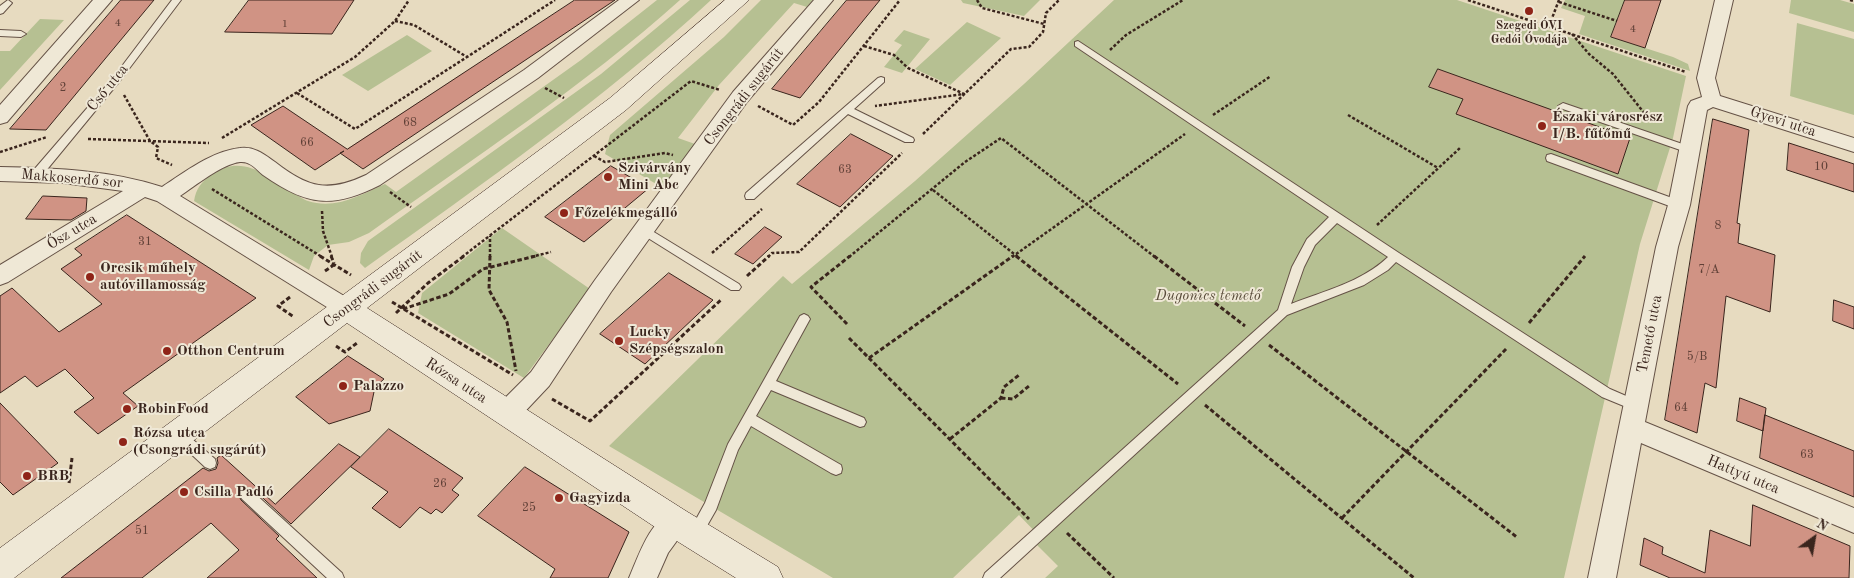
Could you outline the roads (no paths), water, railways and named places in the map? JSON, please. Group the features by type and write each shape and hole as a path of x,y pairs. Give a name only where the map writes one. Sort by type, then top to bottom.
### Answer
{"main road":[{"name":"Csongrádi sugárút","path":"0,568 618,104 738,0"},
{"name":"Rózsa utca","path":"346,308 685,528 766,578"}],"street":[{"path":"0,117 103,0"},
{"path":"154,192 194,178 227,157 249,155 305,191 329,195 351,192 373,180 531,74 630,0"},
{"name":"Csongrádi sugárút","path":"507,413 524,382 540,379 602,286 740,97 824,0"},
{"path":"1712,100 1706,78 1724,0"},
{"name":"Gyevi utca","path":"1712,100 1854,145"},
{"name":"Temető utca","path":"1602,578 1667,247 1679,205 1698,106 1712,100"},
{"name":"Makkoserdő sor","path":"0,174 97,178 154,192"},
{"name":"Rózsa utca","path":"154,192 346,308"},
{"name":"Ősz utca","path":"0,276 154,192"},
{"name":"Hattyú utca","path":"1634,417 1854,521"},
{"path":"643,578 658,544 685,528"}],"lane":[{"name":"Cső utca","path":"36,175 116,80 177,0"},
{"path":"0,11 8,3"},
{"path":"0,33 21,34"},
{"path":"1078,44 1395,256 1606,393 1634,417"},
{"path":"750,196 882,80"},
{"path":"1563,106 1690,150"},
{"path":"848,110 908,144"},
{"path":"1551,158 1679,205"},
{"path":"1283,312 1298,267 1311,242 1336,217"},
{"path":"644,230 735,287"},
{"path":"990,578 1283,312 1360,282 1384,268 1395,256"},
{"path":"685,528 711,506 732,448 804,319"},
{"path":"768,383 860,422"},
{"path":"749,418 836,469"},
{"path":"179,434 210,463"},
{"path":"247,494 337,578"}],"place":[{"name":"Szegedi ÓVI Gedói Óvodája","path":"1529,11"},
{"name":"Északi városrész I/B. fűtőmű","path":"1542,126"},
{"name":"Szivárvány Mini Abc","path":"608,177"},
{"name":"Főzelékmegálló","path":"564,213"},
{"name":"Orcsik műhely autóvillamosság","path":"90,277"},
{"name":"Lucky Szépségszalon","path":"619,341"},
{"name":"Otthon Centrum","path":"167,351"},
{"name":"Palazzo","path":"343,386"},
{"name":"RobinFood","path":"127,409"},
{"name":"Rózsa utca (Csongrádi sugárút)","path":"123,442"},
{"name":"BRB","path":"27,476"},
{"name":"Csilla Padló","path":"184,492"},
{"name":"Gagyizda","path":"559,498"}],"park label":[{"name":"Dugonics temető","path":"1208,296"}]}
